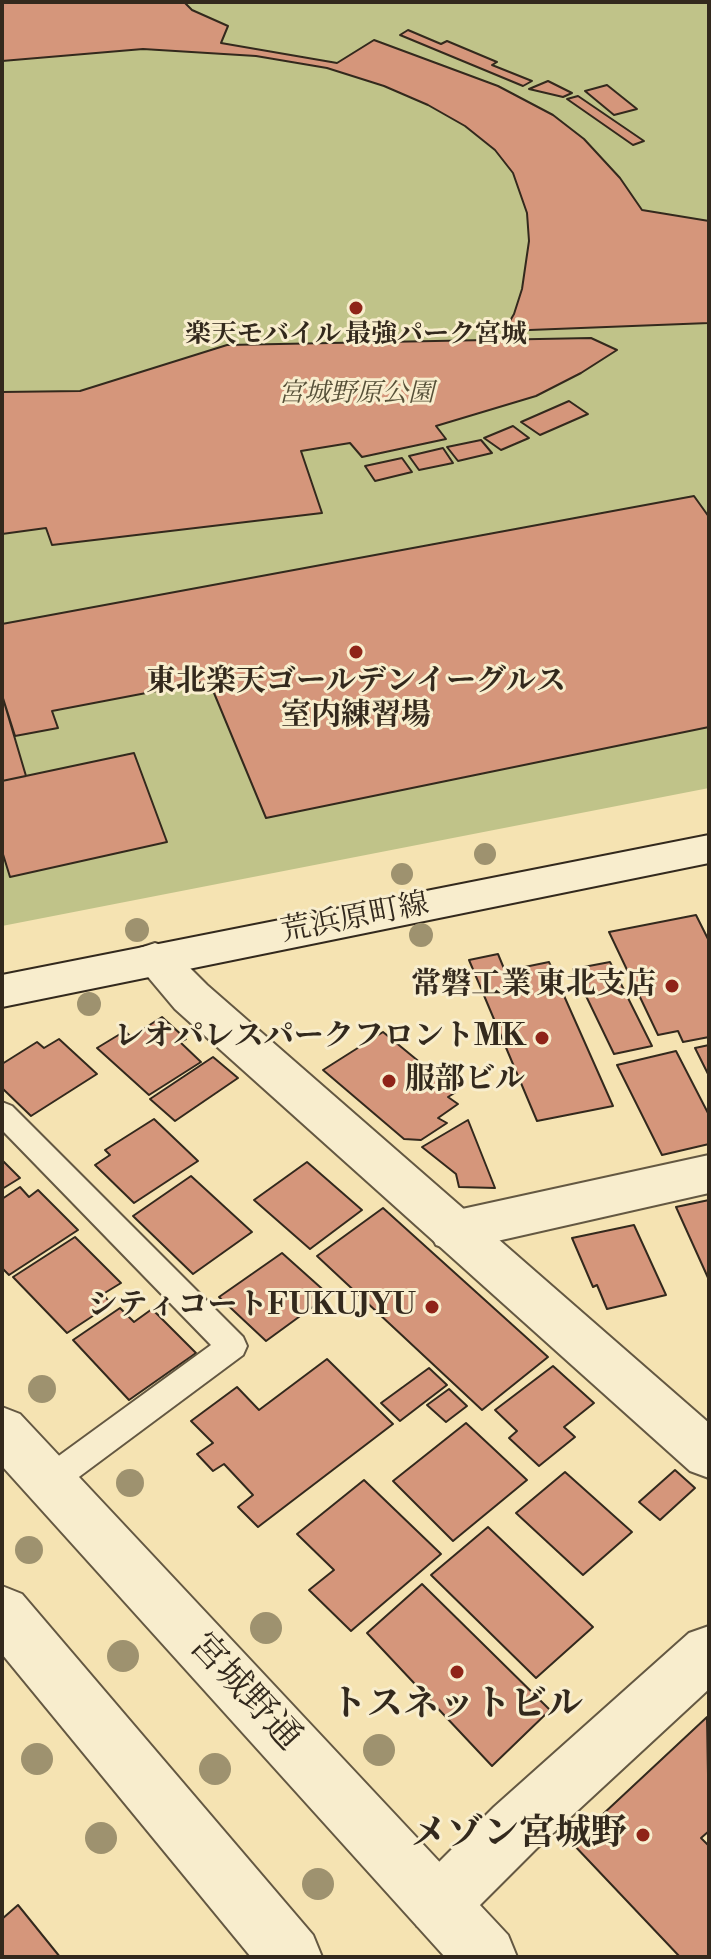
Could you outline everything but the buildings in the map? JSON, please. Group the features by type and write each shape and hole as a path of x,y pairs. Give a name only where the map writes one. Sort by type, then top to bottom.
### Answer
{"street":[{"name":"荒浜原町線","path":"2,991 709,849"},
{"path":"155,959 191,997 709,1455"},
{"path":"453,1231 709,1174"},
{"name":"宮城野通","path":"2,1430 486,1957"},
{"path":"2,1612 291,1957"},
{"path":"438,1905 515,1828 709,1652"}],"lane":[{"path":"2,1113 232,1346 49,1481"}],"green space":[{"name":"宮城野原公園","path":"2,2 709,2 709,788 2,926"}],"place":[{"name":"楽天モバイル 最強パーク宮城","path":"356,308"},
{"name":"東北楽天ゴールデンイーグルス 室内練習場","path":"356,652"},
{"name":"常磐工業 東北支店","path":"672,986"},
{"name":"レオパレスパークフロントMK","path":"542,1038"},
{"name":"服部ビル","path":"389,1081"},
{"name":"シティコートFUKUJYU","path":"432,1307"},
{"name":"トスネットビル","path":"457,1672"},
{"name":"メゾン宮城野","path":"643,1835"}]}
